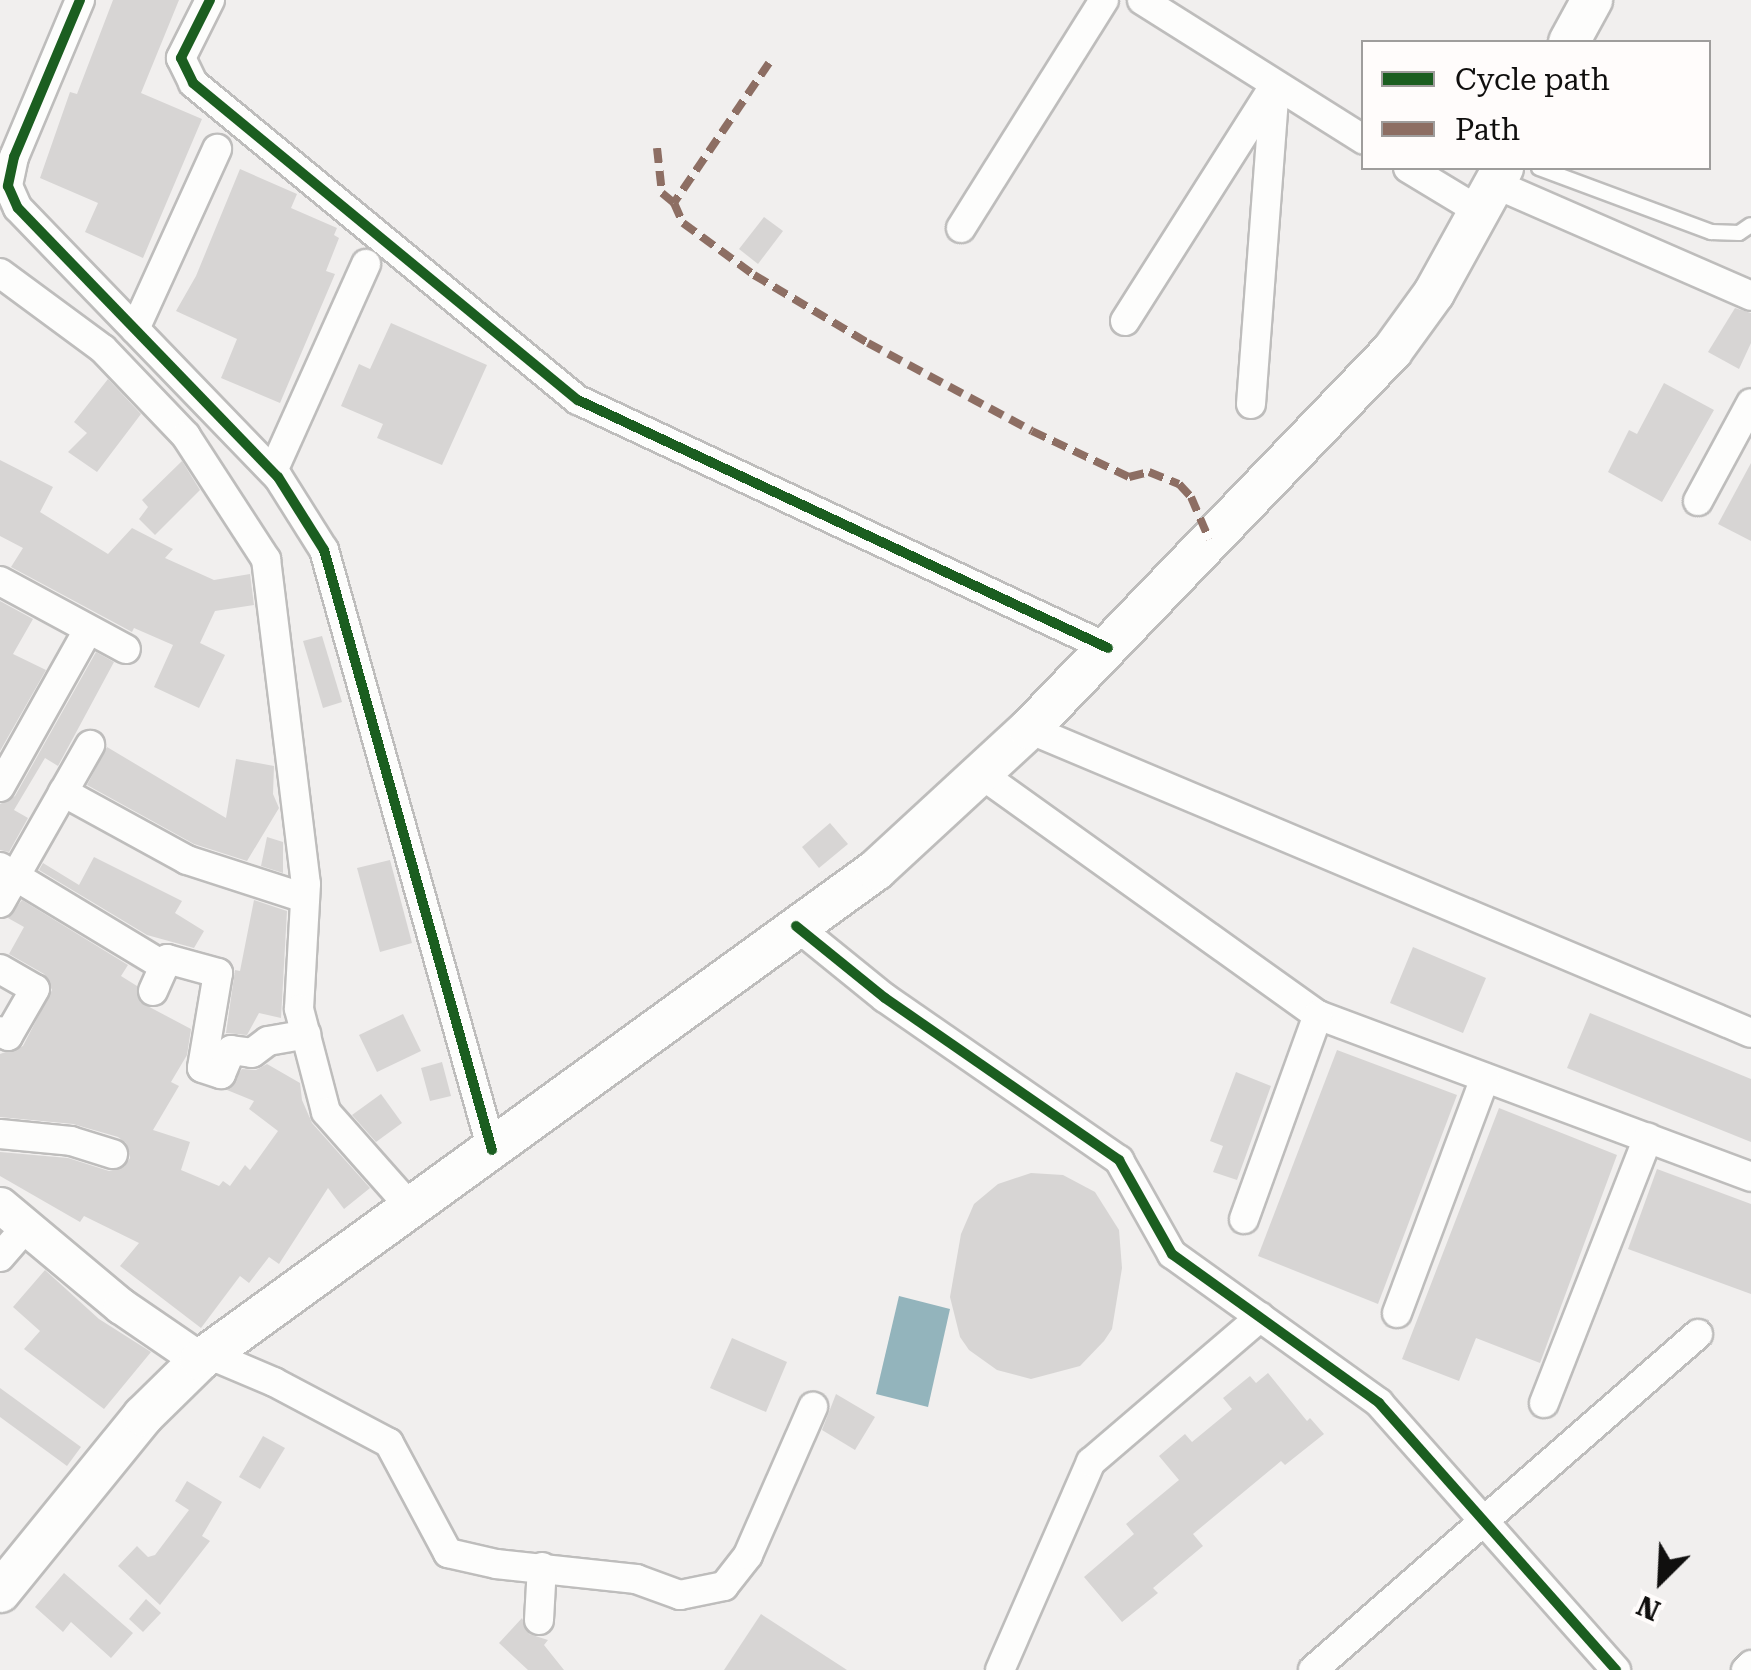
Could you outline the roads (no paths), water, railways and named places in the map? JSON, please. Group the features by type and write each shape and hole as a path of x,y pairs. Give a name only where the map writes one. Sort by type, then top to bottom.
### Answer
{"main road":[{"path":"1570,40 1592,0"},
{"path":"0,1592 143,1416 204,1357 412,1210 876,870 982,774 1392,351 1434,293 1493,188"}],"street":[{"path":"80,0 25,130 8,186 18,208 273,472 324,550 492,1150"},
{"path":"210,0 181,58 193,83 578,400 1108,648"},
{"path":"961,228 1104,0"},
{"path":"1142,0 1361,138"},
{"path":"1125,321 1275,86"},
{"path":"1251,404 1275,86"},
{"path":"0,116 25,130"},
{"path":"135,329 217,148"},
{"path":"1416,170 1493,188 1751,296"},
{"path":"273,472 366,264"},
{"path":"0,273 102,349 186,436 266,559 305,898 300,1009 326,1112 412,1210"},
{"path":"1698,501 1751,403"},
{"path":"0,581 87,632 126,649"},
{"path":"0,788 87,632"},
{"path":"1029,729 1751,1034"},
{"path":"0,903 7,872 90,744"},
{"path":"982,774 1318,1015 1751,1177"},
{"path":"62,792 187,860 305,898"},
{"path":"7,872 158,978 167,959 218,972 202,1068 220,1074 230,1050 252,1053 268,1041 306,1034"},
{"path":"796,926 885,998 1119,1160 1172,1254 1379,1403 1616,1670"},
{"path":"0,969 35,989 8,1036 0,1031"},
{"path":"1244,1219 1318,1015"},
{"path":"1397,1313 1486,1078"},
{"path":"0,1134 71,1141 113,1154"},
{"path":"1544,1403 1648,1138"},
{"path":"0,1257 13,1216 121,1306 204,1357 274,1382 389,1443 448,1553 496,1564 636,1579 680,1594 724,1586 748,1555 813,1407"},
{"path":"1000,1670 1091,1462 1260,1318"},
{"path":"1314,1670 1698,1334"},
{"path":"538,1620 542,1567"}],"lane":[{"path":"1544,170 1711,232 1739,233 1751,225"}],"water":[{"path":"899,1296 950,1309 928,1407 876,1394"}]}
